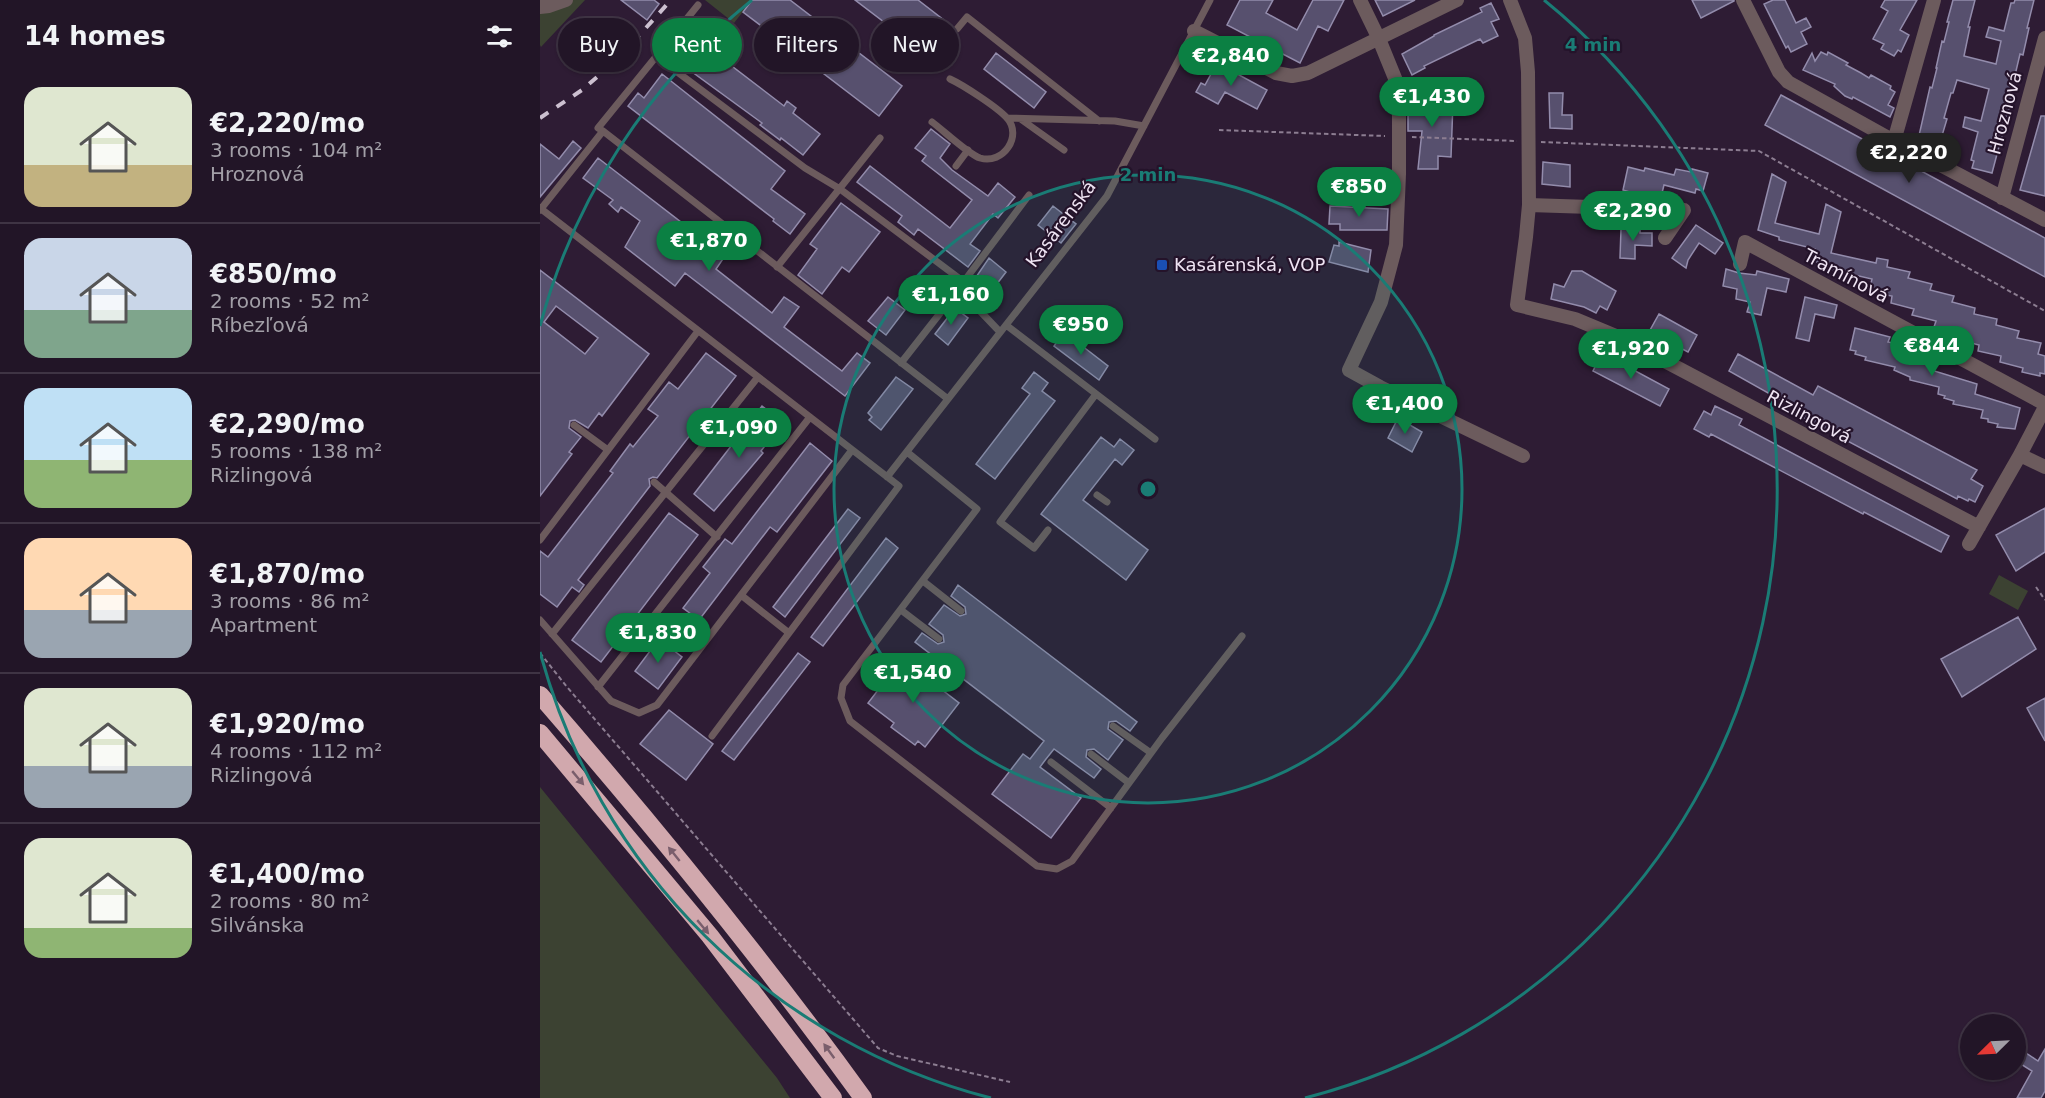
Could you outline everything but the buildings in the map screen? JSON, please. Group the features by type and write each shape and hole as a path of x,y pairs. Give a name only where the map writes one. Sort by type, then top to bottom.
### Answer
{"highway":[{"path":"540,695 724,915 863,1098"},
{"path":"540,733 710,936 833,1098"}],"street":[{"path":"540,7 566,0"},
{"path":"1360,0 1399,88 1396,244 1381,302 1349,370 1523,456"},
{"path":"1194,31 1276,73 1292,76 1308,73 1457,0"},
{"path":"1510,0 1525,38 1528,72 1528,205 1684,210 1665,238"},
{"path":"1743,0 1779,72 1788,82 1892,140 2045,220"},
{"path":"1892,140 1934,0"},
{"name":"Hroznová","path":"2002,198 2045,38"},
{"name":"Rizlingová","path":"1528,205 1517,305 1575,319 1623,339 1979,527"},
{"name":"Tramínová","path":"1740,264 1745,242 2045,406 2020,455"},
{"path":"1969,544 2020,455 2045,467"}],"lane":[{"name":"Kasárenská","path":"887,477 1107,196 1210,0"},
{"path":"687,18 698,4"},
{"path":"959,27 967,17 1099,121"},
{"path":"652,61 598,128 948,399"},
{"path":"677,72 805,168 840,189 964,282"},
{"path":"932,122 980,158 1002,155 1010,146 1012,128 1007,118 961,84 950,79"},
{"path":"1007,118 1099,121 1144,126"},
{"path":"1022,120 1064,150"},
{"path":"603,131 540,209 899,486 712,736"},
{"path":"777,267 880,138"},
{"path":"956,166 968,150"},
{"path":"901,363 1029,195"},
{"path":"958,289 1000,332"},
{"path":"1006,325 1155,439"},
{"path":"540,540 698,331"},
{"path":"552,634 758,377"},
{"path":"1048,530 1034,548 1000,522 1096,394"},
{"path":"598,687 810,417"},
{"path":"574,425 608,450"},
{"path":"540,620 611,701 639,713 657,705 852,450"},
{"path":"907,453 977,509 843,685 841,698 850,721 1037,866 1057,869 1072,861 1151,753 1242,636"},
{"path":"654,482 717,537"},
{"path":"1097,495 1107,502"},
{"path":"923,581 961,611"},
{"path":"741,595 789,633"},
{"path":"901,610 939,639"},
{"path":"1113,726 1151,753"},
{"path":"1091,754 1130,783"},
{"path":"1051,762 1111,808"}],"path":[{"path":"1219,130 1759,151 2045,310"},
{"path":"2036,587 2045,600"},
{"path":"540,653 878,1048 897,1056 1010,1082"}],"green space":[{"path":"540,0 585,0 568,18 558,18 558,29 541,47"},
{"path":"705,0 752,0 738,18 728,18"},
{"path":"1999,575 2028,591 2018,610 1989,594"},
{"path":"540,787 777,1078 790,1098 540,1098"}],"railway":[{"path":"540,118 582,90 617,60 671,0"}],"place":[{"name":"Kasárenská, VOP","path":"1162,265"}]}
